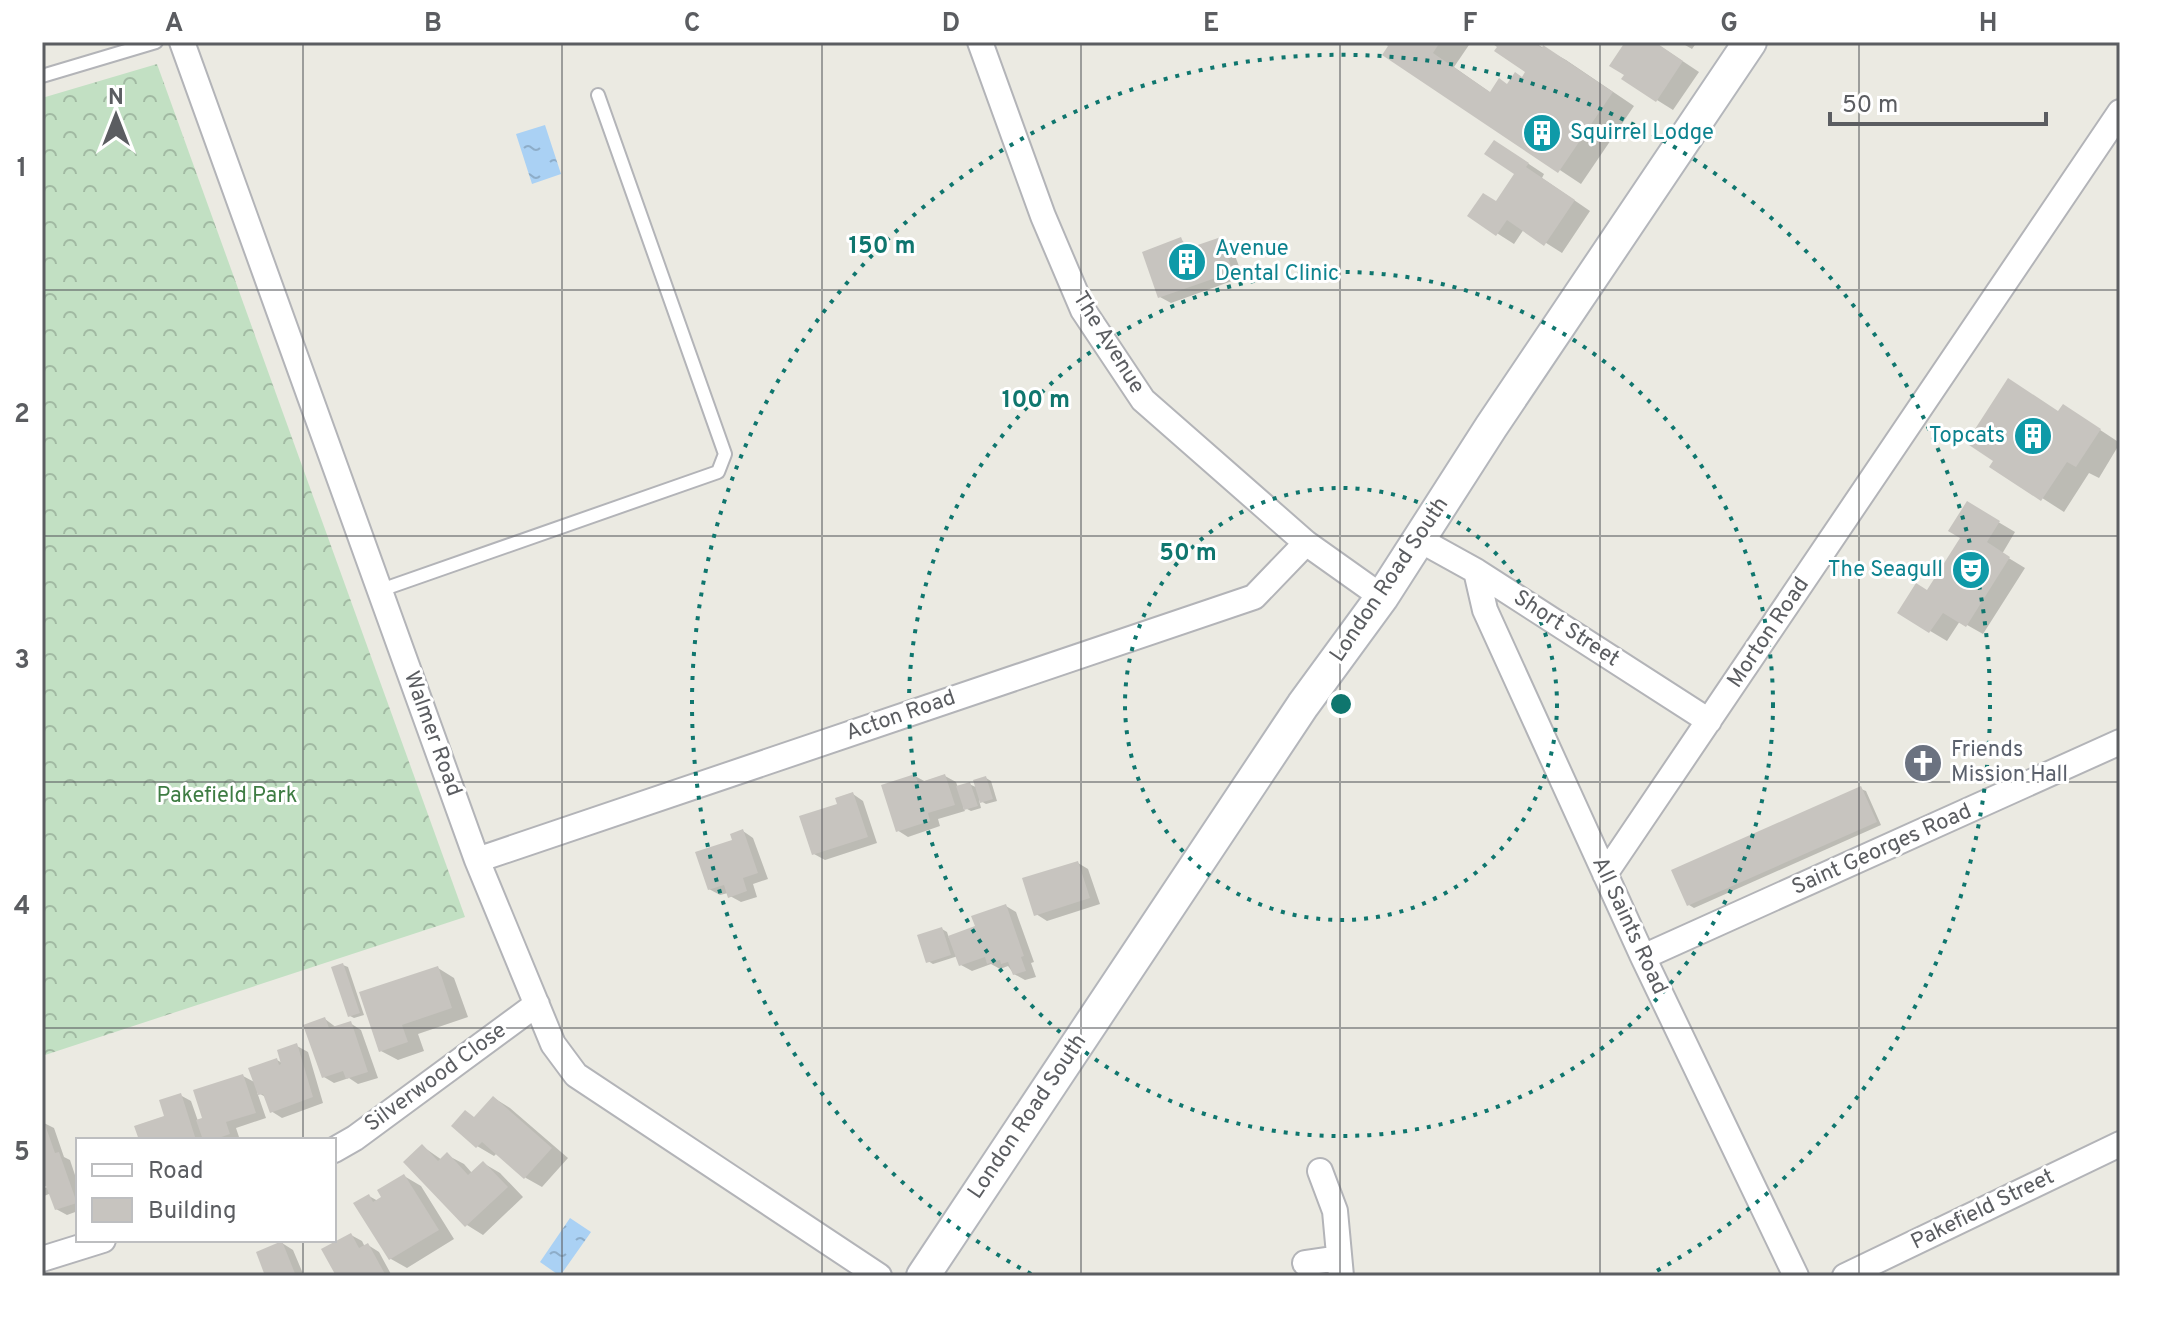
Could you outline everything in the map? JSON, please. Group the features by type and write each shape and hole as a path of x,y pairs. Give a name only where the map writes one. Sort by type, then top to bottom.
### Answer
{"main road":[{"name":"London Road South","path":"923,1276 1303,705 1382,597 1491,427 1750,42"}],"street":[{"name":"Walmer Road","path":"182,42 477,860 553,1044 576,1075 879,1276"},
{"name":"The Avenue","path":"980,42 1043,216 1083,310 1143,400 1306,543 1382,597"},
{"name":"Morton Road","path":"1605,874 2120,112"},
{"name":"Short Street","path":"1420,540 1476,571 1709,721"},
{"name":"Acton Road","path":"477,860 1254,597 1306,543"},
{"name":"All Saints Road","path":"1476,571 1485,610 1643,957 1796,1276"},
{"name":"Saint Georges Road","path":"1643,957 2120,742"},
{"name":"Silverwood Close","path":"336,1149 537,1004"},
{"name":"Pakefield Street","path":"1845,1276 2120,1144"},
{"path":"1305,1263 1340,1267 1335,1211 1320,1171"},
{"path":"42,1259 97,1242"}],"lane":[{"path":"42,76 156,42"},
{"path":"381,590 718,472 725,454 598,95"}],"green space":[{"name":"Pakefield Park","path":"157,64 465,917 42,1056 42,98"}],"water":[{"path":"545,125 561,174 532,184 516,134"},
{"path":"570,1218 591,1232 560,1276 540,1262"}],"building":[{"name":"Squirrel Lodge","path":"1382,42 1440,42 1433,53 1490,92 1499,78 1507,84 1515,72 1522,77 1525,72 1494,51 1497,47 1490,42 1533,42 1542,48 1543,45 1613,92 1558,173 1382,55 1388,46"},
{"path":"1625,42 1655,42 1683,61 1656,102 1621,79 1624,75 1609,66"},
{"path":"1494,140 1529,163 1526,167 1575,200 1544,246 1507,220 1496,236 1467,216 1483,193 1496,201 1514,174 1484,154"},
{"name":"Avenue Dental Clinic","path":"1181,237 1186,249 1221,237 1233,272 1158,298 1142,252"},
{"name":"Topcats","path":"2008,378 2058,411 2063,404 2101,429 2076,467 2067,462 2041,501 1989,467 1993,461 1966,443"},
{"name":"The Seagull","path":"1967,501 2000,521 1987,542 2010,557 1966,627 1943,613 1929,633 1897,613 1916,583 1927,590 1960,538 1948,531"},
{"path":"915,774 918,783 945,774 955,805 928,813 930,821 896,832 881,785"},
{"path":"986,776 993,799 980,803 973,780"},
{"path":"970,782 978,806 964,810 956,786"},
{"path":"1861,786 1877,822 1687,906 1671,870"},
{"path":"853,792 868,837 812,855 799,816 837,804 835,798"},
{"path":"743,829 758,873 743,878 747,891 728,898 724,885 708,890 695,852 732,840 730,834"},
{"path":"1078,861 1090,898 1034,916 1022,878"},
{"path":"1006,904 1026,971 1013,975 1008,962 1001,964 1000,960 987,964 985,957 959,966 948,936 975,926 971,916"},
{"path":"942,927 951,955 926,963 917,935"},
{"path":"343,963 360,1013 348,1017 331,967"},
{"path":"438,966 452,1008 402,1025 408,1042 379,1052 359,992"},
{"path":"325,1017 329,1028 351,1021 368,1072 346,1079 343,1071 322,1078 303,1025"},
{"path":"297,1043 313,1097 270,1113 263,1094 258,1095 248,1068 277,1058 281,1064 277,1050"},
{"path":"243,1074 256,1113 226,1122 230,1134 202,1138 196,1120 202,1118 193,1090"},
{"path":"181,1093 195,1138 138,1138 134,1126 164,1116 159,1100"},
{"path":"493,1096 552,1148 524,1179 482,1142 476,1148 451,1126 465,1110 474,1117"},
{"path":"42,1116 55,1153 59,1152 76,1203 55,1210 46,1186 42,1187"},
{"path":"422,1144 438,1161 447,1152 468,1175 483,1161 508,1187 465,1227 403,1162"},
{"path":"404,1174 439,1230 389,1260 353,1203 369,1194 373,1202 381,1197 377,1190"},
{"path":"351,1233 359,1248 368,1243 386,1276 336,1276 321,1249"},
{"path":"282,1242 296,1276 265,1276 256,1252"}],"place":[{"name":"Squirrel Lodge","path":"1542,133"},
{"name":"Avenue Dental Clinic","path":"1187,262"},
{"name":"Topcats","path":"2033,436"},
{"name":"The Seagull","path":"1971,570"},
{"name":"Friends Mission Hall","path":"1923,763"}]}
